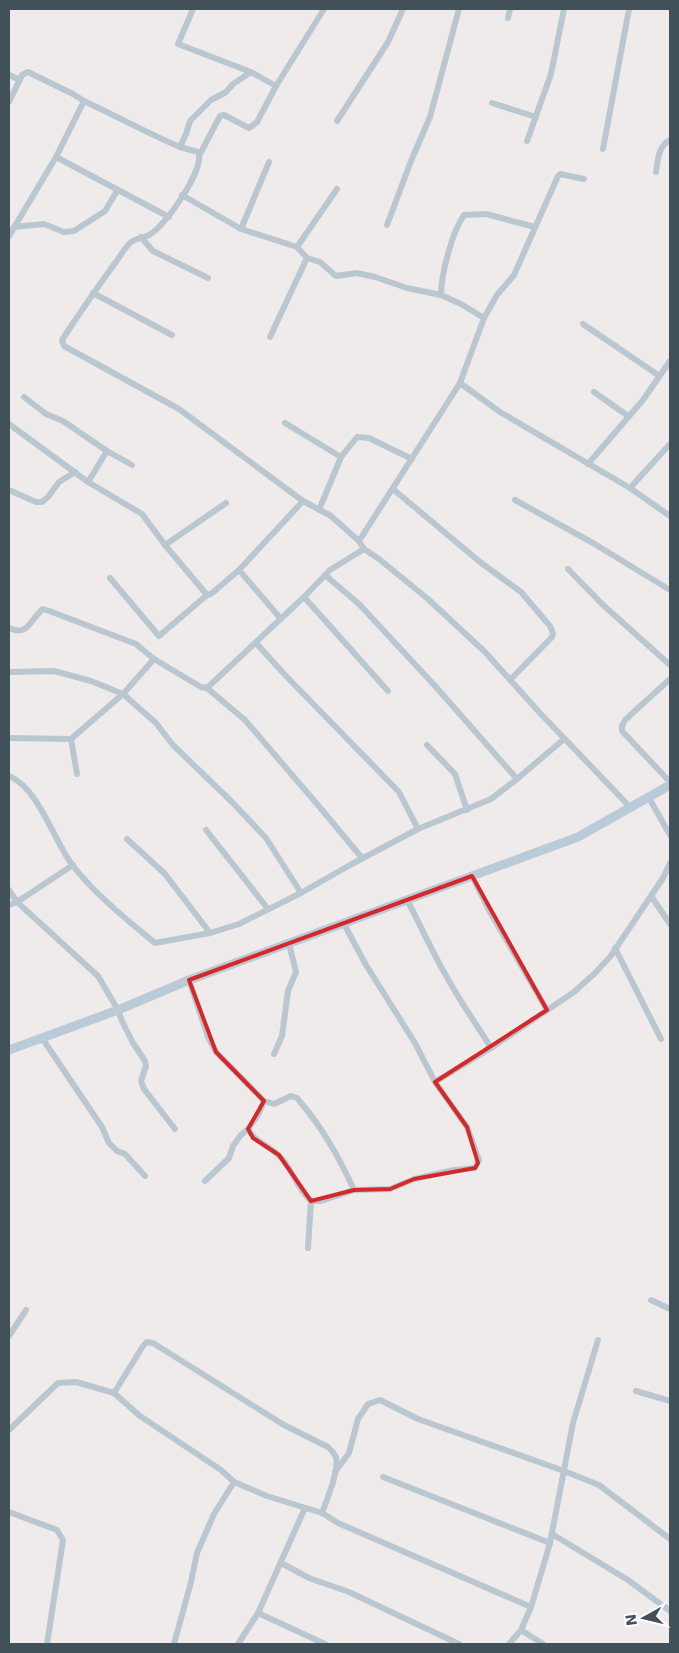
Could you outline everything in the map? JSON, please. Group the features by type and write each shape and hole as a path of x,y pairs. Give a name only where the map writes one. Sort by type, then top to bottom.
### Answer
{"street":[{"path":"193,9 178,44 251,72 276,86"},
{"path":"324,9 276,86 257,122 249,128 224,115 220,116 200,154 195,175 169,218 150,235 132,241 93,293 62,340 64,346 178,409 304,501 331,516 359,541 364,549 428,599 485,652 564,739 631,808"},
{"path":"337,121 388,42 403,9"},
{"path":"387,226 411,161 430,117 459,9"},
{"path":"508,18 510,9"},
{"path":"527,141 551,74 564,9"},
{"path":"603,149 629,9"},
{"path":"9,102 22,75 28,72 155,136 200,154"},
{"path":"180,146 190,121 211,100 226,92 233,84 251,72"},
{"path":"9,75 20,80"},
{"path":"9,236 56,157 84,101"},
{"path":"492,103 536,117"},
{"path":"656,172 660,149 670,140"},
{"path":"56,157 169,218"},
{"path":"241,229 269,162"},
{"path":"359,541 460,383 484,318 491,304 514,275 560,174 584,179"},
{"path":"297,247 336,189"},
{"path":"14,227 44,224 64,232 74,231 105,211 117,190"},
{"path":"182,195 241,229 297,247 307,258 320,262 336,276 357,273 391,281 407,288 441,295 484,318"},
{"path":"441,295 442,279 457,224 464,215 486,214 535,227"},
{"path":"141,237 153,251 208,278"},
{"path":"270,337 307,258"},
{"path":"93,293 172,335"},
{"path":"583,324 658,376"},
{"path":"588,464 643,400 670,361"},
{"path":"460,383 500,412 630,488 670,516"},
{"path":"594,392 628,416"},
{"path":"24,397 46,414 63,421 107,451 132,465"},
{"path":"286,423 341,458"},
{"path":"9,424 88,482 142,514 165,546 207,595"},
{"path":"319,510 341,458 357,437 369,438 412,458"},
{"path":"630,488 670,444"},
{"path":"88,482 107,451"},
{"path":"9,490 36,502 42,502 59,482 75,472"},
{"path":"393,489 480,562 521,592 550,626 553,633 552,637 510,680"},
{"path":"515,500 593,543 670,590"},
{"path":"110,578 159,636 239,570 304,501"},
{"path":"165,546 226,502"},
{"path":"207,688 304,598 330,570 364,549"},
{"path":"568,569 602,604 670,665"},
{"path":"239,570 281,619"},
{"path":"325,575 358,604 436,687 518,779"},
{"path":"304,598 388,691"},
{"path":"9,628 22,630 29,625 42,609 136,644 154,659 201,687 207,688 245,720 362,858"},
{"path":"256,643 306,697 395,787 406,802 418,829"},
{"path":"9,738 72,739 122,694 154,659"},
{"path":"9,672 54,671 91,681 122,694 156,723 178,750 233,802 266,838 301,893"},
{"path":"9,1050 118,1010 189,980 578,837 649,798 670,784 622,732 622,726 625,720 670,679"},
{"path":"72,739 78,774"},
{"path":"9,776 15,779 40,807 73,865 114,910 155,943 210,933 239,924 301,893 418,829 490,799 518,779 564,739"},
{"path":"427,745 455,774 467,810"},
{"path":"649,798 670,835"},
{"path":"206,830 268,909"},
{"path":"127,839 165,874 210,933"},
{"path":"435,1082 491,1048 574,992 594,974 615,948 651,896 670,863"},
{"path":"9,905 17,902 73,865"},
{"path":"472,876 502,933 547,1010"},
{"path":"9,890 17,902 98,976 118,1010 133,1043 146,1061 141,1081 144,1090 175,1129"},
{"path":"651,896 670,924"},
{"path":"407,900 446,977 491,1048"},
{"path":"248,1129 253,1138 279,1155 302,1194 311,1201 321,1200 354,1190 390,1189 414,1179 454,1170 475,1168 478,1164 479,1160 467,1127 435,1082 344,924"},
{"path":"274,1054 282,1036 288,991 296,972 289,944"},
{"path":"615,948 661,1039"},
{"path":"189,980 208,1037 216,1052 264,1101 274,1104 291,1096 297,1098 314,1118 337,1153 354,1190"},
{"path":"42,1038 102,1127 109,1143 117,1151 125,1154 145,1176"},
{"path":"204,1181 228,1158 240,1136 248,1129 258,1115 264,1101"},
{"path":"308,1248 311,1201"},
{"path":"651,1300 670,1309"},
{"path":"9,1336 26,1310"},
{"path":"509,1644 521,1630 531,1607 550,1544 573,1423 598,1340"},
{"path":"114,1394 143,1346 147,1342 153,1343 284,1425 328,1447 336,1458 335,1472 322,1513"},
{"path":"9,1430 58,1383 76,1382 114,1394 140,1416 221,1470 234,1482 267,1496 322,1513 338,1523 531,1607"},
{"path":"636,1391 670,1401"},
{"path":"335,1472 349,1453 358,1419 368,1404 380,1400 418,1419 599,1485 670,1539"},
{"path":"382,1477 550,1544"},
{"path":"174,1644 197,1553 214,1514 234,1482"},
{"path":"238,1644 258,1613 305,1508"},
{"path":"9,1512 57,1530 63,1540 47,1644"},
{"path":"552,1534 628,1580 670,1611"},
{"path":"281,1563 309,1578 350,1592 459,1644"},
{"path":"258,1613 325,1644"},
{"path":"521,1630 543,1644"}],"highlighted area":[{"path":"472,876 547,1010 435,1082 467,1127 478,1163 475,1168 414,1179 390,1189 354,1190 311,1201 279,1155 253,1138 248,1129 264,1101 216,1052 189,980"}]}
